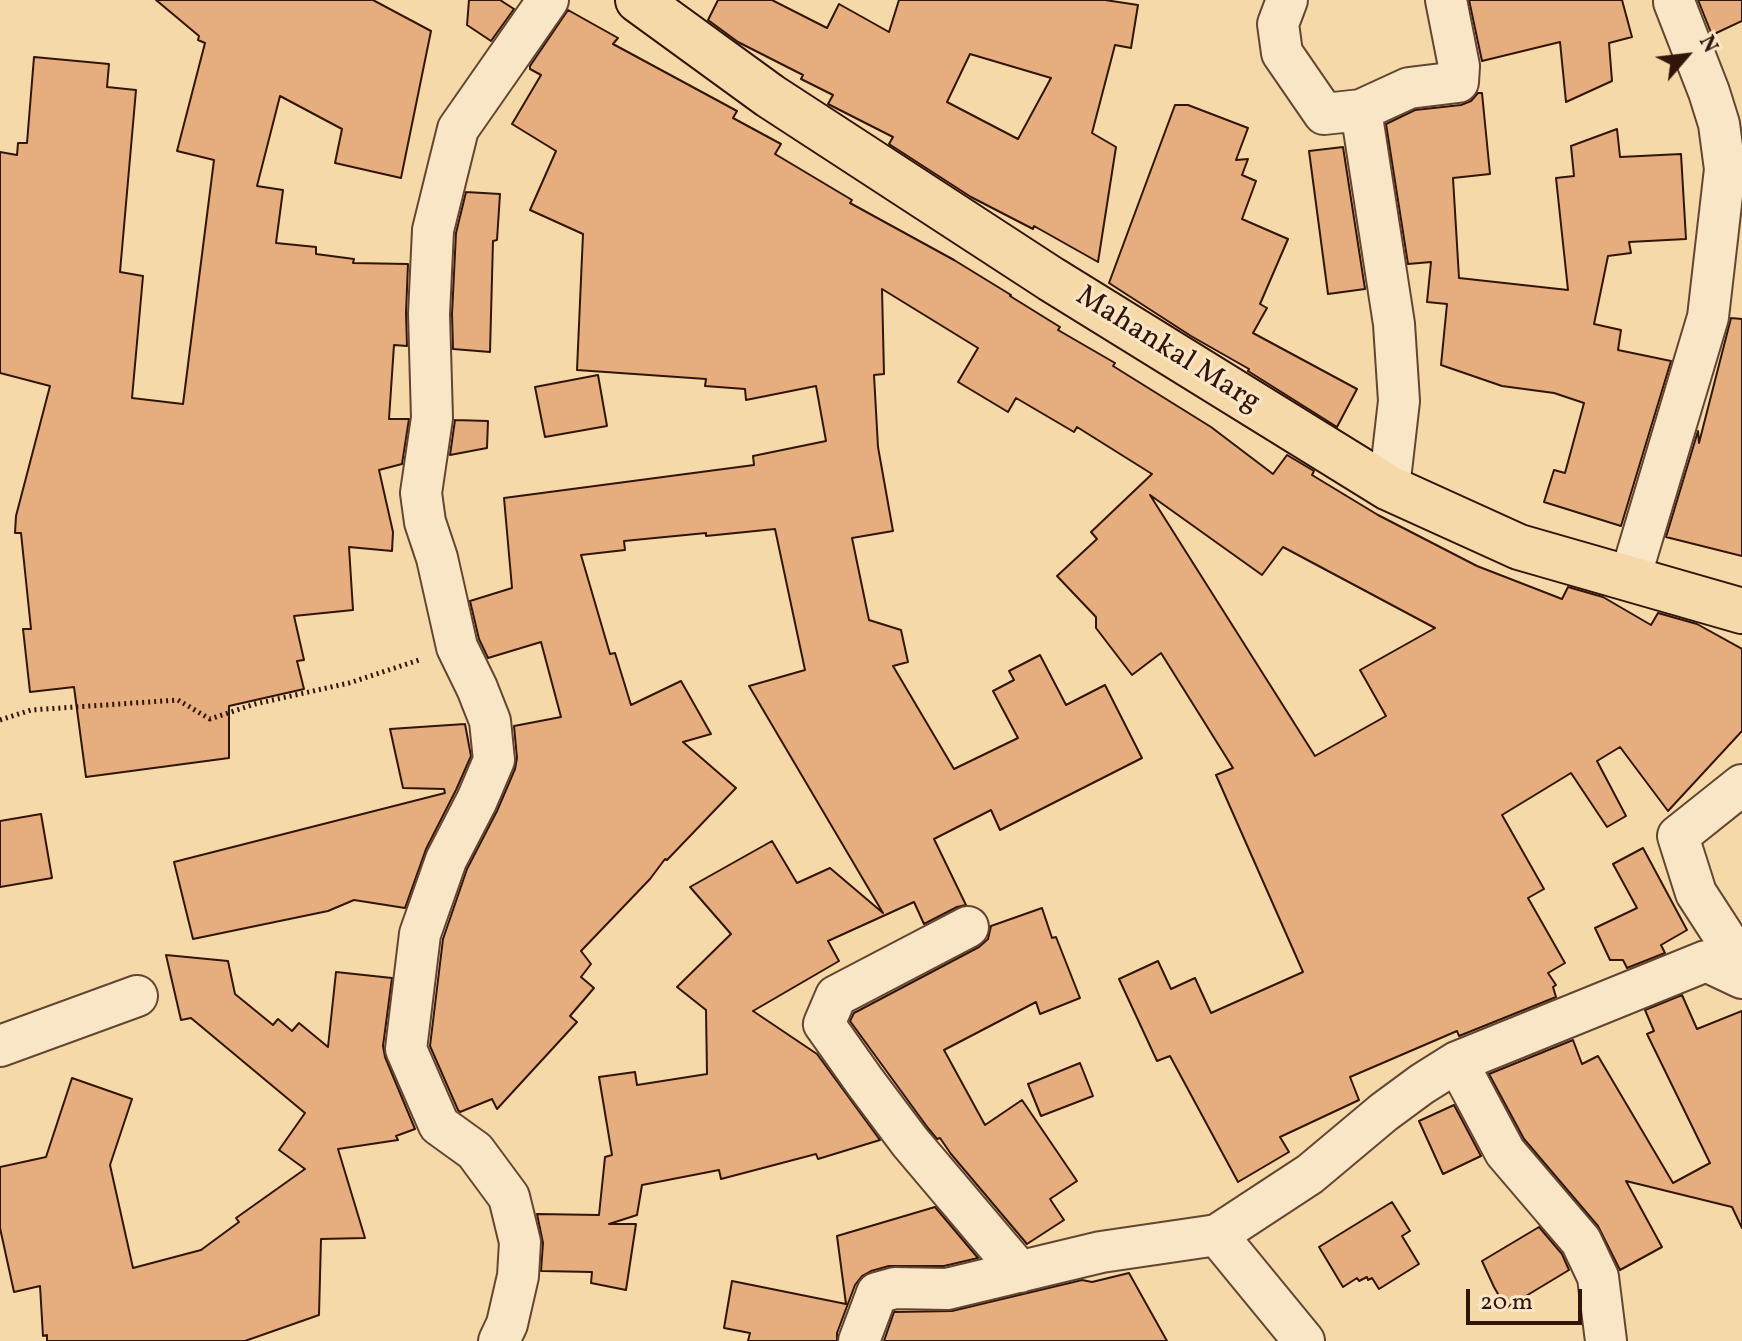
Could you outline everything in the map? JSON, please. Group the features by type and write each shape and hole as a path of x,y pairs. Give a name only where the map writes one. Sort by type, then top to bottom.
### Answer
{"main road":[{"name":"Mahankal Marg","path":"638,0 770,96 997,244 1389,488 1519,547 1742,611"}],"street":[{"path":"499,1341 507,1324 518,1276 520,1242 509,1197 475,1151 439,1125 406,1049 420,934 446,860 494,760 490,721 457,647 437,558 425,522 421,493 432,418 429,314 433,230 458,129 548,0"},
{"path":"1287,0 1278,24 1282,53 1324,114 1361,110 1409,88 1458,82 1459,66 1446,0"},
{"path":"1630,578 1708,317 1725,169 1716,113 1674,2"},
{"path":"1361,110 1395,339 1399,401 1389,488"},
{"path":"1742,785 1678,836 1696,893 1742,964"},
{"path":"968,927 836,996 824,1024 910,1142 1020,1272"},
{"path":"859,1341 877,1293 895,1288 947,1289 1101,1252 1217,1235 1310,1174 1384,1112 1457,1062 1706,961 1742,978"},
{"path":"0,1046 137,996"},
{"path":"1457,1062 1505,1152 1581,1241 1598,1277 1606,1341"},
{"path":"1217,1235 1304,1341"}],"path":[{"path":"0,720 31,710 178,700 210,719 255,704 349,683 457,647"}],"building":[{"path":"156,0 373,0 431,31 401,178 335,163 342,129 280,96 257,186 283,190 276,243 316,247 316,254 354,259 353,263 408,264 407,346 394,345 389,419 409,419 402,464 379,470 393,532 392,551 349,547 353,610 294,616 304,660 297,661 304,689 229,706 229,758 86,777 74,687 30,692 23,629 31,629 21,533 15,533 16,516 50,386 0,373 0,152 17,155 18,143 27,143 34,57 109,64 107,87 136,90 120,272 143,276 132,398 183,404 214,160 177,151 205,43"},
{"path":"469,0 500,0 514,9 491,41 467,25"},
{"path":"718,0 772,0 827,28 839,4 889,32 899,0 1105,0 1138,5 1131,48 1115,45 1092,133 1116,147 1098,262 1034,226 1033,229 971,197 889,144 893,137 828,104 833,95 801,79 803,75 738,42 708,20","holes":["970,54 1051,78 1018,139 947,102"]},
{"path":"1469,0 1622,0 1632,37 1609,43 1612,81 1566,102 1560,42 1482,61"},
{"path":"1698,0 1742,0 1742,21 1712,35"},
{"path":"568,10 618,38 613,44 737,111 733,118 781,144 775,154 852,200 850,203 1011,295 1060,327 1058,330 1115,363 1113,366 1211,427 1273,474 1287,455 1314,471 1312,475 1378,515 1477,566 1562,599 1568,587 1603,597 1651,625 1658,613 1697,624 1742,649 1742,731 1668,811 1620,747 1597,761 1626,816 1607,827 1571,773 1502,815 1544,889 1528,898 1565,963 1548,973 1556,985 1553,987 1556,997 1459,1036 1457,1031 1350,1077 1359,1100 1280,1137 1289,1152 1238,1182 1170,1056 1157,1061 1119,979 1158,961 1171,989 1195,978 1211,1013 1303,972 1216,775 1233,768 1161,653 1132,675 1096,628 1096,617 1057,576 1097,539 1091,532 1152,474 1077,427 1074,432 1016,398 1008,412 958,382 978,348 882,289 884,374 874,375 878,447 893,531 852,538 869,620 901,630 908,662 893,666 954,769 1018,738 993,691 1014,680 1009,671 1040,655 1066,705 1105,685 1142,758 1000,830 991,810 934,839 966,905 924,924 914,902 828,941 839,961 753,1011 817,1054 880,1140 818,1159 816,1154 721,1179 719,1170 642,1185 637,1215 609,1224 636,1224 626,1290 591,1283 592,1272 541,1271 543,1243 537,1214 599,1215 605,1157 612,1155 599,1077 635,1072 637,1085 707,1074 706,1010 677,987 731,934 690,887 772,841 797,883 830,868 883,913 749,686 805,670 775,529 624,541 625,550 581,555 610,654 615,653 631,705 681,681 711,734 683,742 736,788 665,859 650,879 581,951 591,964 581,977 594,988 570,1016 577,1022 497,1109 492,1099 460,1112 430,1046 443,939 467,869 515,769 514,726 561,717 541,642 488,658 479,639 470,601 512,588 504,498 754,465 753,456 826,441 816,386 746,400 745,389 705,386 706,379 577,370 583,234 530,210 556,151 512,124 541,75 530,66","holes":["1150,495 1262,575 1283,547 1435,628 1360,670 1386,716 1315,756"]},
{"path":"1482,93 1490,174 1453,178 1459,278 1568,290 1556,178 1574,176 1571,146 1617,129 1620,157 1681,154 1686,239 1629,242 1631,253 1608,256 1594,324 1621,330 1618,350 1671,361 1621,526 1544,502 1554,470 1565,473 1584,403 1554,393 1502,386 1441,365 1447,304 1427,302 1431,262 1408,264 1386,124 1415,110 1461,105 1471,101"},
{"path":"1175,105 1188,105 1248,128 1236,160 1248,159 1242,175 1256,181 1242,219 1288,239 1260,304 1267,308 1253,333 1357,389 1337,427 1109,283"},
{"path":"1343,147 1365,289 1328,294 1309,151"},
{"path":"466,192 500,194 497,240 493,241 490,352 453,349 456,233"},
{"path":"1731,318 1742,319 1742,556 1666,537 1698,431 1699,443"},
{"path":"598,375 607,426 545,437 535,387"},
{"path":"455,420 488,421 487,448 450,455"},
{"path":"465,724 471,756 426,849 405,908 354,900 328,911 193,939 174,862 445,793 444,789 403,788 390,729"},
{"path":"41,814 52,878 0,887 0,821"},
{"path":"1643,848 1687,930 1661,945 1665,953 1627,968 1623,960 1610,960 1595,928 1637,908 1613,864"},
{"path":"1042,908 1052,938 1056,937 1080,998 1040,1014 1036,1002 944,1050 985,1125 1022,1100 1077,1181 1050,1199 1064,1220 1027,1244 940,1138 937,1139 928,1128 850,1021 854,1013 979,947 988,939 991,926"},
{"path":"166,955 228,961 235,994 273,1025 278,1019 292,1031 299,1023 328,1047 336,972 392,978 383,1046 415,1129 396,1136 398,1140 338,1149 365,1238 321,1239 319,1315 245,1341 47,1341 47,1335 43,1336 40,1286 14,1292 0,1228 0,1167 46,1157 72,1078 132,1099 110,1165 133,1268 201,1250 239,1222 236,1218 305,1169 279,1150 305,1113 191,1018 181,1020"},
{"path":"1682,995 1697,1029 1742,1011 1742,1228 1732,1207 1626,1181 1662,1247 1620,1270 1598,1226 1524,1139 1489,1074 1573,1040 1582,1064 1598,1056 1673,1183 1710,1163 1647,1034 1654,1031 1645,1010"},
{"path":"1080,1063 1093,1096 1041,1116 1028,1084"},
{"path":"1454,1105 1481,1156 1443,1174 1419,1121"},
{"path":"1392,1202 1410,1231 1402,1236 1419,1264 1379,1289 1372,1278 1368,1280 1367,1277 1359,1281 1357,1278 1343,1287 1319,1247"},
{"path":"935,1207 978,1258 944,1266 889,1266 862,1276 855,1285 837,1333 837,1341 748,1341 750,1333 724,1328 732,1281 846,1304 837,1236"},
{"path":"1539,1227 1562,1254 1569,1270 1506,1308 1482,1261"},
{"path":"1129,1273 1167,1341 884,1341 894,1312 952,1311 1082,1280 1092,1282"}]}
